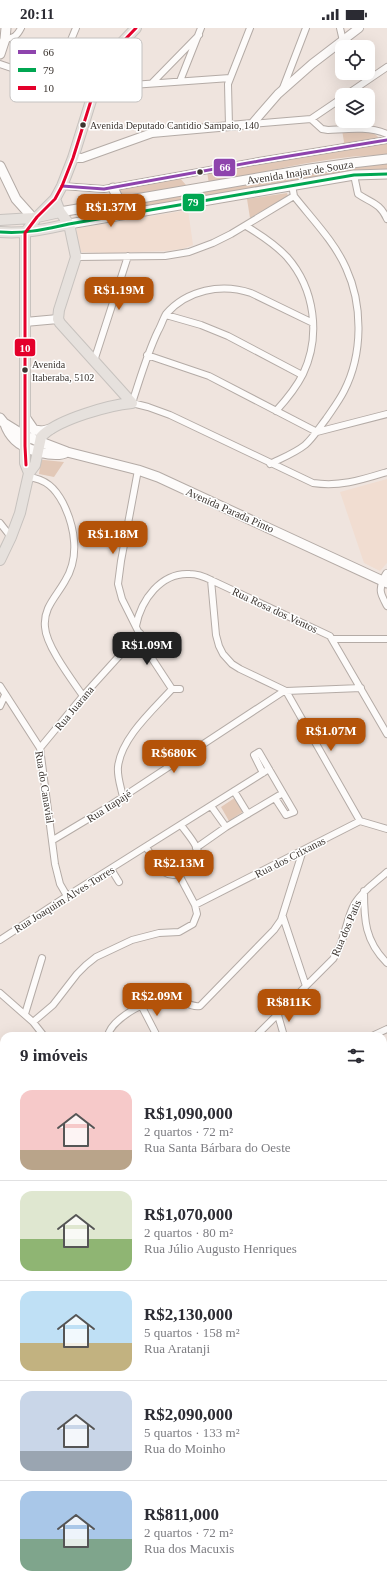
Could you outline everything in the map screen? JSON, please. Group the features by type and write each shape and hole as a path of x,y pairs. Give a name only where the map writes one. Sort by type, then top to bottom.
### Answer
{"main road":[{"path":"0,54 5,39 6,28"},
{"path":"127,38 136,28"},
{"path":"29,475 25,463 24,446 25,233 35,217 55,199 62,186 73,158 90,102"},
{"name":"Avenida Inajar de Souza","path":"0,220 35,217 331,166 387,160"},
{"path":"0,166 16,199 18,210 14,219"},
{"name":"Avenida Inajar de Souza","path":"0,232 25,233 292,185 354,175 387,174"},
{"path":"95,220 99,215 114,212 117,209 120,202 112,188"},
{"path":"16,199 35,217"},
{"path":"55,199 60,212 69,224 76,257 59,310 58,319 132,404"},
{"path":"25,414 34,430 42,431 104,409 121,404 132,404"},
{"path":"2,420 12,424 18,423 25,414"},
{"path":"2,420 7,430 16,441 24,446"},
{"name":"Avenida Parada Pinto","path":"2,420 39,446 60,455 67,452"},
{"path":"52,428 51,438 53,446"},
{"path":"0,560 11,537 22,504 29,475 35,465 39,446 44,434 52,428"},
{"name":"Avenida Parada Pinto","path":"24,446 53,446 67,452 138,470 158,477 386,579"}],"street":[{"path":"13,38 18,35 21,28"},
{"path":"72,38 76,28"},
{"path":"180,81 201,28"},
{"path":"229,126 228,93 230,78 250,28"},
{"path":"282,91 306,28"},
{"path":"340,28 343,40"},
{"path":"344,40 359,28"},
{"path":"152,83 198,35"},
{"path":"5,39 10,38"},
{"path":"252,124 282,91 312,64 335,47"},
{"path":"0,64 10,67"},
{"path":"356,88 387,67"},
{"path":"142,84 230,78"},
{"path":"73,158 82,158 144,135 311,119 335,103"},
{"path":"311,119 322,128 328,130 365,129 387,134"},
{"path":"62,186 104,189 112,188 259,161 387,140"},
{"path":"354,175 358,194 379,206 383,210 387,219"},
{"path":"270,464 304,446 317,432 344,392 351,374 356,353 358,322 356,297 345,266 324,234 294,196 292,185"},
{"path":"76,257 165,256 189,252 213,243 246,226 294,196"},
{"path":"246,226 280,250 295,268 302,278 312,308 314,334 312,349 302,375 288,397 276,411"},
{"path":"94,361 128,256"},
{"path":"313,322 251,293 240,290 212,289 199,292 184,299 166,315 147,355 132,404 148,407 170,415 313,484 324,485 348,483 387,472"},
{"path":"166,315 201,325 228,336 302,375"},
{"path":"25,322 58,319"},
{"path":"147,355 209,376 317,432 387,414"},
{"path":"138,470 118,584 122,599 151,657 172,689"},
{"path":"29,475 43,480 55,491 61,500 71,522 75,550 66,580 50,603 46,612 45,629 57,656 83,696"},
{"path":"0,523 11,537"},
{"name":"Rua Rosa dos Ventos","path":"136,626 137,620 150,594 157,586 167,579 178,575 190,574 211,580 330,636 387,734"},
{"path":"386,579 380,587 380,592 387,606"},
{"path":"211,580 216,635 223,654 232,664 285,691 361,688"},
{"name":"Rua Juarana","path":"40,748 83,696 140,633"},
{"path":"332,639 387,639"},
{"name":"Rua do Canavial","path":"0,686 40,748 57,873 60,884 67,896"},
{"path":"123,797 118,777 118,768 124,749 135,731 172,689 180,689"},
{"path":"285,691 360,821 387,829"},
{"name":"Rua Itapajé","path":"53,840 123,797 285,691"},
{"path":"0,706 5,695"},
{"path":"263,773 254,755 259,752 294,812 286,815 275,798"},
{"name":"Rua Joaquim Alves Torres","path":"0,940 269,769"},
{"path":"234,791 248,814"},
{"path":"196,848 226,827 283,793"},
{"path":"211,806 226,827"},
{"name":"Rua dos Crixanas","path":"195,906 360,821"},
{"path":"146,846 163,872 168,875 179,875 199,861 199,855 196,848 181,824"},
{"path":"109,1032 111,1026 116,1021 153,1000 170,997 177,998 194,1006 200,1006 274,930 283,917 303,850"},
{"path":"111,869 119,882"},
{"name":"Rua dos Patis","path":"260,1032 337,954 354,904 364,891 387,872"},
{"path":"33,1022 53,1005 77,974 96,958 132,940 159,933 179,932 193,924 197,914 195,906 179,875"},
{"path":"364,891 367,932 378,953 387,964"},
{"path":"283,917 306,986"},
{"path":"25,1014 42,958"},
{"path":"0,993 25,1014 41,1032"},
{"path":"141,1006 155,1032"},
{"path":"278,1014 283,1032"},
{"path":"139,1588 145,1588"}],"shaded area":[{"path":"342,130 363,130 373,133 380,140 387,141 387,155 320,161 209,184 207,172 341,148 344,142"},
{"path":"387,163 387,170 119,214 123,206 288,177"},
{"path":"179,177 186,185 184,189 122,198 119,189"},
{"path":"287,193 288,196 250,218 247,199"},
{"path":"188,210 193,245 182,249 165,251 109,253 79,252 76,233 77,229"},
{"path":"41,460 64,462 54,477 39,474"},
{"path":"387,479 387,563 380,571 364,563 340,492"},
{"path":"236,797 244,811 229,821 221,807"}],"transit line":[{"name":"10","path":"126,38 136,28"},
{"name":"10","path":"26,465 25,233 37,217 55,199 62,186 73,158 91,102"},
{"name":"66","path":"62,186 104,189 387,140"},
{"name":"79","path":"0,232 35,231 354,175 387,174"}],"place":[{"name":"Avenida Deputado Cantidio Sampaio, 140","path":"83,125"},
{"name":"Avenida Itaberaba, 5102","path":"25,370"}]}
